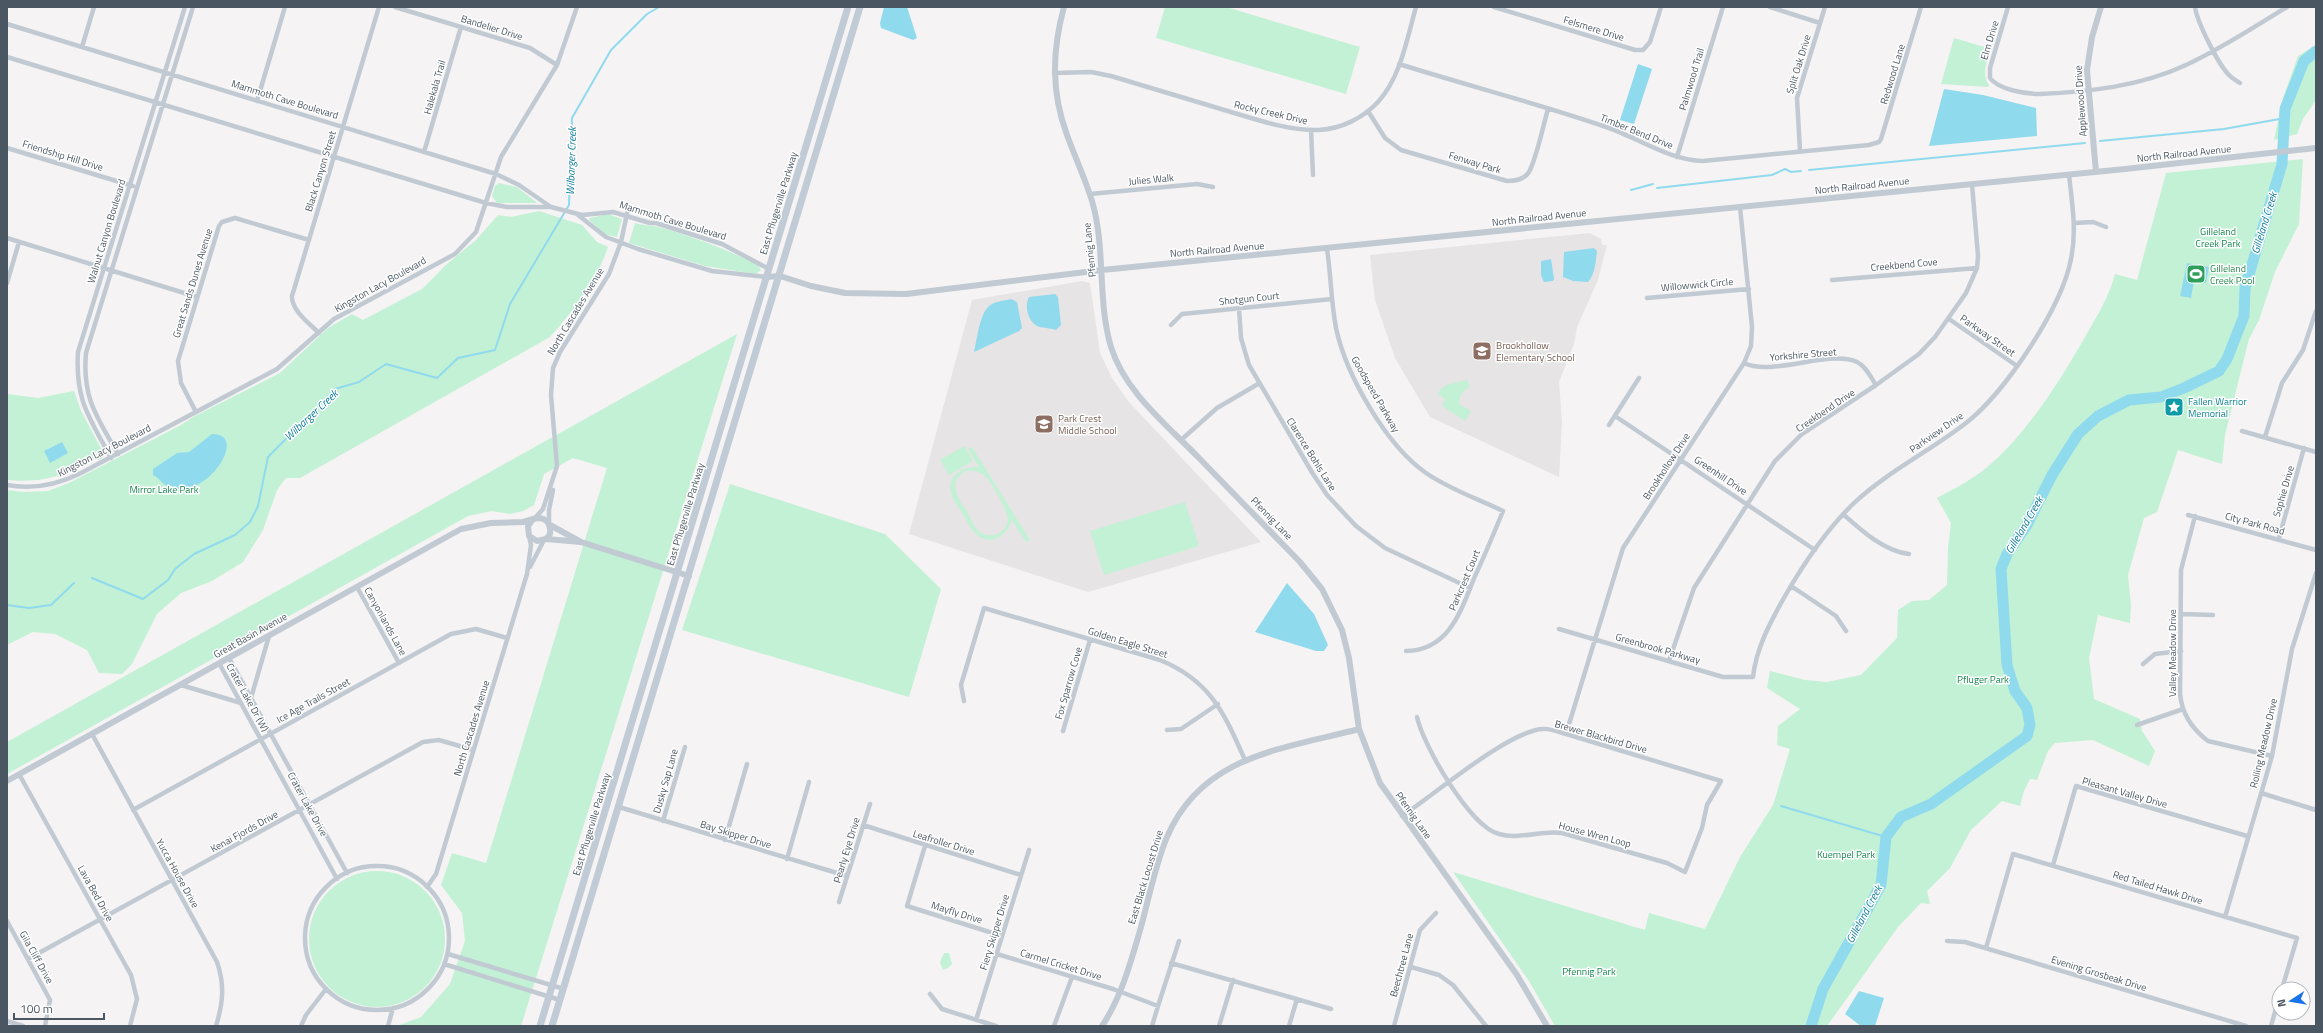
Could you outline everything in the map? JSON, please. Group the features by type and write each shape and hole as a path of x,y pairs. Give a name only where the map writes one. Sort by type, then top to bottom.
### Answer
{"main road":[{"name":"East Pflugerville Parkway","path":"540,1026 848,7"},
{"path":"552,1026 780,276 860,7"}],"street":[{"path":"82,47 94,7"},
{"name":"Walnut Canyon Boulevard","path":"111,458 85,410 77,378 78,352 185,7"},
{"name":"Walnut Canyon Boulevard","path":"118,454 91,404 85,384 84,371 86,353 192,7"},
{"path":"257,101 285,7"},
{"name":"Black Canyon Street","path":"319,333 296,309 292,299 333,156 344,127 379,7"},
{"name":"Bandelier Drive","path":"395,7 530,48 557,65"},
{"name":"Kingston Lacy Boulevard","path":"7,485 39,487 61,482 111,458 277,369 342,314 455,254 476,232 505,151 557,65 577,7"},
{"name":"Pfennig Lane","path":"1064,7 1057,35 1054,73 1060,114 1090,194 1098,229 1108,334 1118,364 1140,397 1300,562 1325,594 1337,617 1346,643 1359,729 1374,770 1402,816 1517,975 1547,1026"},
{"name":"Rocky Creek Drive","path":"1054,73 1090,72 1111,76 1254,119 1311,130 1345,124 1368,111 1386,92 1399,64 1416,7"},
{"name":"Felsmere Drive","path":"1494,7 1635,50 1643,50 1650,42 1662,7"},
{"name":"Palmwood Trail","path":"1676,156 1723,7"},
{"path":"1770,7 1820,24"},
{"name":"Split Oak Drive","path":"1800,151 1797,98 1825,7"},
{"name":"Redwood Lane","path":"1876,144 1881,139 1922,7"},
{"name":"Elm Drive","path":"2008,7 1990,68 1990,78 1997,84 2034,94 2088,90"},
{"name":"Applewood Drive","path":"2096,172 2088,90 2087,56 2101,7"},
{"path":"2196,7 2200,26 2214,51 2229,75 2240,83"},
{"path":"2088,90 2119,86 2186,65 2214,51 2287,7"},
{"name":"Mammoth Cave Boulevard","path":"7,24 496,174 519,185 551,207"},
{"name":"Halekala Trail","path":"424,152 461,27"},
{"path":"835,50 847,53"},
{"name":"Mammoth Cave Boulevard","path":"7,57 486,203 507,207 551,207 576,214 613,212 722,244 780,276"},
{"name":"Timber Bend Drive","path":"1399,64 1626,134 1676,156 1703,161 1876,144"},
{"name":"Fenway Park","path":"1368,111 1385,138 1401,150 1507,181 1513,181 1520,179 1528,172 1548,109"},
{"path":"1311,130 1313,175"},
{"name":"Friendship Hill Drive","path":"7,148 136,187"},
{"name":"North Railroad Avenue","path":"766,277 780,276 837,292 874,295 906,294 1102,270 2069,175 2316,148"},
{"name":"Parkview Drive","path":"1753,677 1754,669 1768,627 1791,586 1815,550 1843,514 1876,485 1980,412 2001,388 2017,366 2060,293 2071,259 2074,223 2069,175"},
{"name":"Julies Walk","path":"1090,194 1197,184 1213,187"},
{"name":"Creekbend Drive","path":"1669,661 1694,588 1775,461 1802,434 1876,386 1919,354 1948,319 1966,292 1977,268 1978,241 1972,184"},
{"name":"Brookhollow Drive","path":"1566,734 1623,548 1744,362 1752,337 1740,207"},
{"name":"North Cascades Avenue","path":"555,472 557,466 557,445 551,390 553,368 560,352 609,274 621,242 628,209"},
{"name":"Mammoth Cave Boulevard","path":"576,214 606,237 621,242 702,268 736,275 766,277"},
{"name":"Great Sands Dunes Avenue","path":"196,412 181,383 177,369 178,361 222,222 231,218 239,219 309,240"},
{"path":"2074,223 2093,222 2106,227"},
{"path":"7,238 198,297"},
{"path":"7,283 19,242"},
{"name":"Goodspeed Parkway","path":"1327,249 1336,326 1348,364 1396,445 1428,474 1503,511"},
{"name":"Creekbend Cove","path":"1832,280 1977,268"},
{"name":"Willowwick Circle","path":"1647,298 1748,289"},
{"name":"Shotgun Court","path":"1171,325 1182,314 1332,299"},
{"name":"Clarence Bohls Lane","path":"1239,308 1244,347 1249,365 1258,384 1327,495 1356,526 1385,548 1470,588"},
{"path":"2265,437 2282,383 2302,350 2316,311"},
{"name":"Parkway Street","path":"1948,319 2017,366"},
{"name":"Yorkshire Street","path":"1744,362 1760,367 1836,359 1851,360 1861,364 1876,386"},
{"path":"1609,425 1639,378"},
{"path":"1181,440 1217,408 1258,384"},
{"name":"Greenhill Drive","path":"1615,416 1815,550"},
{"path":"2242,431 2316,452"},
{"name":"Sophie Drive","path":"2279,538 2304,448"},
{"path":"529,535 528,526 543,509 555,472"},
{"path":"545,539 550,534 549,510 555,472"},
{"name":"Parkcrest Court","path":"1406,651 1425,648 1442,638 1456,621 1503,511"},
{"path":"1843,514 1861,530 1888,548 1909,554"},
{"name":"City Park Road","path":"2188,515 2279,538 2316,550"},
{"name":"Valley Meadow Drive","path":"2195,516 2181,566 2180,694 2183,709 2186,717 2199,735 2208,741 2272,756"},
{"path":"534,519 541,518 580,542"},
{"name":"Great Basin Avenue","path":"7,781 461,529 491,523 523,522 534,519"},
{"path":"508,522 521,527 537,541 545,539 580,542 689,576"},
{"name":"North Cascades Avenue","path":"427,887 436,874 527,572 531,545 529,535"},
{"name":"North Cascades Avenue","path":"527,572 545,539"},
{"name":"Rolling Meadow Drive","path":"2225,917 2247,836 2272,756 2292,649 2316,573"},
{"path":"1791,586 1836,616 1846,631"},
{"name":"Canyonlands Lane","path":"357,587 399,663"},
{"name":"Golden Eagle Street","path":"964,701 961,685 984,608 1171,664 1194,679 1218,704 1245,760"},
{"path":"2181,614 2213,615"},
{"name":"Greenbrook Parkway","path":"1559,628 1724,677 1753,677"},
{"name":"Ice Age Trails Street","path":"133,810 452,634 460,631 484,630 507,638"},
{"path":"251,698 269,636"},
{"name":"Fox Sparrow Cove","path":"1063,731 1090,640"},
{"path":"2143,664 2155,654 2181,651"},
{"name":"Crater Lake Drive","path":"229,658 347,873"},
{"name":"Crater Lake Dr (W)","path":"219,663 262,739"},
{"path":"181,685 241,702"},
{"path":"1167,730 1180,729 1218,704"},
{"path":"2138,725 2183,709"},
{"name":"House Wren Loop","path":"1417,717 1422,734 1449,783 1476,818 1485,828 1493,833 1513,836 1551,831 1562,833 1667,863 1685,872 1691,862 1708,804 1721,781"},
{"name":"East Black Locust Drive","path":"1102,1026 1120,992 1166,838 1184,805 1198,789 1215,776 1245,760 1359,729"},
{"name":"Brewer Blackbird Drive","path":"1402,816 1499,747 1530,732 1543,729 1566,734 1721,781"},
{"name":"Yucca House Drive","path":"92,734 211,950 220,970 223,1001 216,1026"},
{"name":"Crater Lake Drive","path":"262,739 337,879"},
{"name":"Kenai Fjords Drive","path":"28,959 173,881 300,810 308,804 427,740 439,740 473,750"},
{"name":"Dusky Sap Lane","path":"663,821 685,746"},
{"path":"725,840 747,764"},
{"name":"Lava Bed Drive","path":"19,774 134,981 137,999 130,1026"},
{"path":"787,859 809,782"},
{"name":"Pleasant Valley Drive","path":"2053,865 2076,786 2247,836"},
{"path":"2261,794 2316,810"},
{"name":"Pearly Eye Drive","path":"839,902 870,804"},
{"name":"Bay Skipper Drive","path":"619,807 847,876"},
{"name":"Leafroller Drive","path":"863,825 925,846 1021,875"},
{"name":"Mayfly Drive","path":"925,846 907,906 1002,936"},
{"name":"Fiery Skipper Drive","path":"976,1020 1029,850"},
{"name":"Red Tailed Hawk Drive","path":"1986,948 2014,854 2297,938 2284,981"},
{"path":"370,867 385,867 412,876 427,887 436,897 446,920 448,954 444,964 429,989 412,1001 393,1008 370,1010 343,1002 326,989 315,974 308,960 306,949 306,927 308,916 326,888 347,873 370,867"},
{"name":"Beechtree Lane","path":"1394,1026 1411,968 1420,930 1436,914"},
{"name":"Gila Cliff Drive","path":"7,921 50,1000 45,1026"},
{"path":"1152,1026 1179,941"},
{"name":"Evening Grosbeak Drive","path":"1947,941 1965,942 2246,1026"},
{"path":"448,954 564,989"},
{"name":"Carmel Cricket Drive","path":"997,954 1120,992 1158,1006"},
{"path":"1171,963 1331,1009"},
{"path":"444,964 560,1000"},
{"path":"1411,968 1438,975 1453,985 1486,1026"},
{"path":"1054,1026 1072,977"},
{"path":"1219,1026 1233,980"},
{"path":"301,1026 306,1015 326,989"},
{"path":"930,994 942,1009 996,1026"},
{"path":"1289,1026 1297,999"},
{"path":"388,1026 393,1008"},
{"path":"7,1021 23,1026"}],"shaded area":[{"name":"Brookhollow Elementary School","path":"1590,233 1601,239 1602,245 1607,245 1598,280 1577,327 1574,344 1559,382 1562,422 1559,477 1430,417 1395,358 1375,300 1370,255"},
{"name":"Park Crest Middle School","path":"1082,281 1090,283 1100,353 1112,378 1128,401 1261,542 1088,592 909,534 972,300"}],"green space":[{"path":"1165,7 1226,7 1360,47 1346,94 1156,38"},
{"path":"1954,38 1991,49 1986,63 1985,72 1989,85 1988,87 1941,84"},
{"path":"2316,45 2316,100 2303,119 2297,134 2274,140 2283,98 2298,56"},
{"path":"2303,159 2299,224 2275,272 2259,320 2249,339 2225,435 2222,464 2178,450 2157,512 2144,518 2128,575 2131,605 2130,623 2098,615 2089,658 2094,699 2140,719 2142,731 2155,751 2149,766 2093,740 2055,743 2048,751 2037,780 2030,779 2024,791 2020,806 2002,801 1971,830 1950,868 1927,891 1930,904 1921,903 1898,927 1827,1026 1555,1026 1529,981 1453,872 1645,930 1649,913 1705,929 1740,857 1773,805 1790,749 1777,745 1778,726 1800,709 1767,688 1770,671 1805,680 1827,682 1861,675 1897,638 1898,610 1912,601 1929,600 1947,585 1948,548 1951,523 1937,498 1980,473 2006,449 2032,419 2066,370 2094,322 2106,299 2115,274 2137,280 2166,173"},
{"path":"499,183 517,187 537,203 497,203 492,196 495,186"},
{"name":"Mirror Lake Park","path":"539,211 582,225 597,242 608,247 598,271 584,295 550,337 300,478 286,478 277,490 263,530 243,562 212,581 181,593 157,614 132,664 122,674 99,673 87,650 55,634 33,632 7,645 7,490 24,492 48,491 69,483 181,425 193,417 280,373 328,328 352,314 363,320 422,289 447,264 476,240 498,215 511,217"},
{"path":"608,214 622,219 617,237 605,234 589,220 590,218"},
{"path":"635,223 659,227 710,244 758,265 761,270 756,274 705,266 629,243"},
{"path":"737,334 521,1026 397,1026 421,1017 450,984 465,941 462,913 441,885 452,853 486,863 607,468 573,458 544,474 534,505 523,511 510,514 492,511 468,516 7,774 7,742"},
{"path":"1467,380 1470,386 1461,394 1459,404 1471,411 1465,421 1442,406 1445,399 1438,394 1440,390 1446,386"},
{"path":"74,391 81,411 104,454 103,458 98,460 96,459 73,470 53,477 21,481 7,480 7,394 38,398"},
{"path":"964,446 973,461 949,475 940,460"},
{"path":"972,447 1030,540 1026,542 1012,520 1003,535 998,538 988,540 977,535 971,528 953,498 950,486 954,476 958,472 968,468 979,467 968,449","holes":["966,471 978,472 984,475 991,483 1003,504 1008,521 1004,529 998,534 985,535 981,533 974,525 962,504 956,492 955,486 960,475"]},
{"path":"730,484 885,534 941,589 909,697 682,630"},
{"path":"1185,502 1199,546 1104,575 1090,531"},
{"path":"377,871 390,872 403,876 425,891 440,913 444,926 444,952 440,965 425,987 403,1002 390,1006 377,1007 364,1006 351,1002 329,987 314,965 310,952 309,939 310,926 314,913 329,891 351,876 364,872"},
{"path":"944,953 949,953 952,964 943,970 940,962"}],"water":[{"path":"884,7 907,7 917,38 913,40 881,28 880,23"},
{"path":"1638,64 1652,69 1634,124 1620,120"},
{"path":"1944,89 1983,95 2036,108 2037,136 1929,146"},
{"path":"1594,248 1597,251 1596,263 1594,271 1588,282 1573,281 1563,277 1564,252"},
{"path":"1551,259 1554,279 1553,281 1544,282 1541,275 1541,261"},
{"name":"Gilleland Creek Pool","path":"2187,263 2209,267 2206,283 2194,281 2191,298 2180,296"},
{"path":"1055,294 1058,297 1061,325 1056,330 1037,326 1029,317 1027,305 1029,297"},
{"path":"1011,299 1017,302 1022,328 1019,331 974,352 980,322 985,311 993,304"},
{"path":"212,434 223,437 227,444 225,454 220,465 210,476 199,484 186,489 173,489 167,487 153,475 153,469 177,453 189,452"},
{"path":"62,442 68,453 50,463 44,451"},
{"path":"1287,583 1314,614 1328,645 1324,651 1316,651 1255,632"},
{"path":"1859,991 1884,998 1875,1026 1861,1026 1845,1014"}],"waterway":[{"name":"Wilbarger Creek","path":"92,578 143,599 168,580 175,569 194,554 235,535 250,522 258,506 268,457 335,389 359,382 386,364 437,378 458,358 495,350 510,304 569,205 572,118 611,50 647,14 659,7"},
{"name":"Gilleland Creek","path":"1811,1026 1823,989 1881,885 1886,837 1901,817 1931,804 2027,736 2030,725 2027,708 2015,691 2007,665 2001,569 2007,554 2027,525 2052,475 2078,434 2098,416 2129,400 2161,397 2184,388 2219,371 2227,359 2244,316 2245,288 2282,164 2285,109 2304,61 2316,51"},
{"path":"2100,141 2224,129 2285,118"},
{"path":"1809,170 2085,143"},
{"path":"1657,188 1772,175 1785,169 1791,172 1801,171"},
{"path":"1631,190 1653,184"},
{"name":"Wilbarger Creek","path":"7,605 29,608 51,605 74,583"},
{"path":"1781,806 1886,837"}],"place":[{"name":"Gilleland Creek Pool","path":"2196,274"},
{"name":"Brookhollow Elementary School","path":"1482,351"},
{"name":"Fallen Warrior Memorial","path":"2174,407"},
{"name":"Park Crest Middle School","path":"1044,424"}],"park label":[{"name":"Gilleland Creek Park","path":"2218,236"},
{"name":"Pfluger Park","path":"1983,679"},
{"name":"Kuempel Park","path":"1846,854"},
{"name":"Pfennig Park","path":"1589,971"}]}
